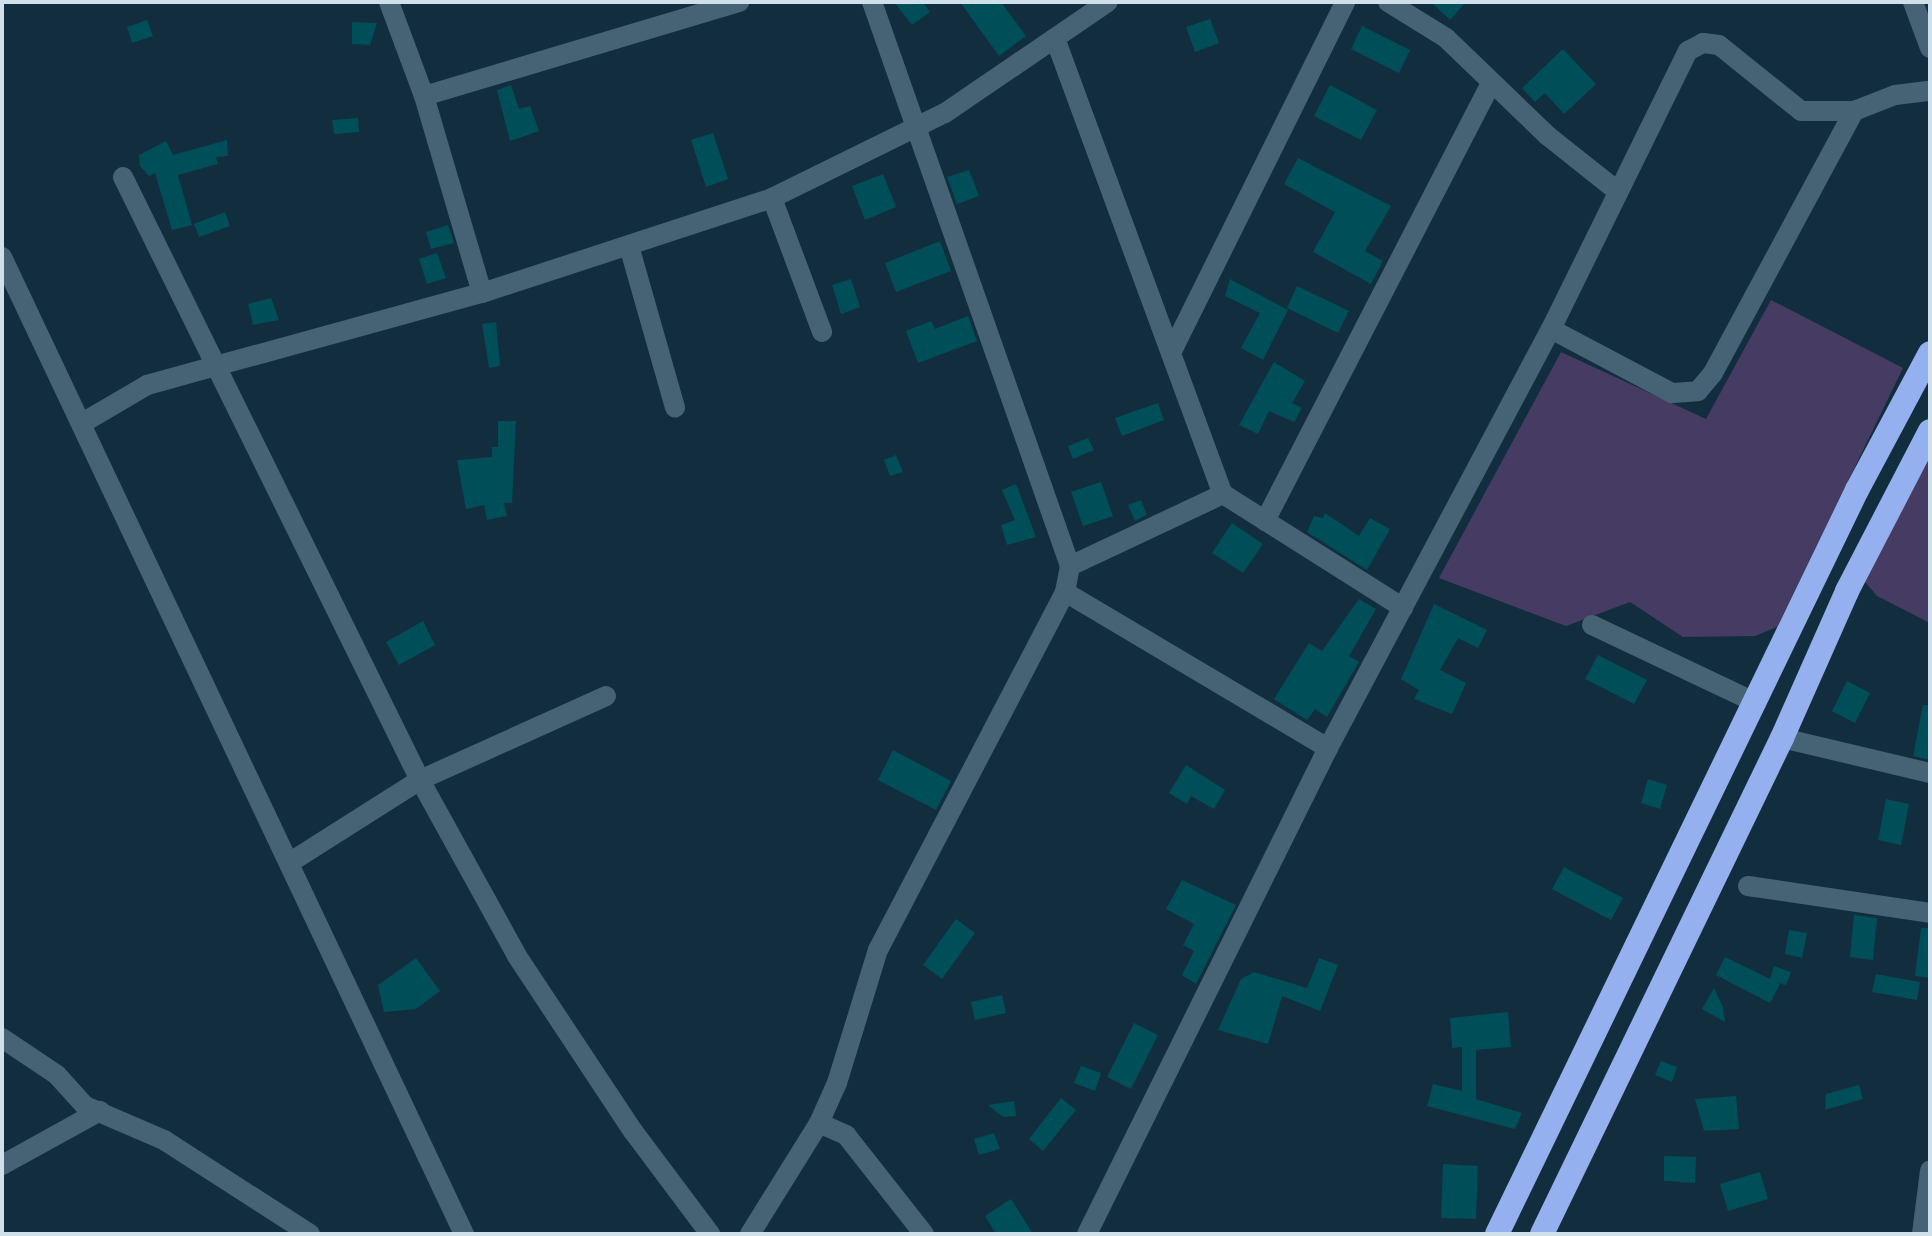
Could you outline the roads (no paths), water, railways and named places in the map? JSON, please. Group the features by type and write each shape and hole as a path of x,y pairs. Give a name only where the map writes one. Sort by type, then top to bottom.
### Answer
{"highway":[{"path":"1497,1234 1930,353"},
{"path":"1542,1234 1782,738 1847,591 1930,431"}],"street":[{"path":"389,2 424,96 482,293"},
{"path":"424,96 739,2"},
{"path":"750,1234 819,1123 878,950 1065,592 1070,566 872,2"},
{"path":"84,422 147,385 482,293 772,198 917,129 1056,41 1108,2"},
{"path":"1171,353 1345,2"},
{"path":"1388,2 1446,38 1491,84 1616,190"},
{"path":"1913,2 1930,48"},
{"path":"1056,41 1223,494 1403,608"},
{"path":"1087,1234 1328,748 1551,329 1616,190 1688,51 1703,43 1737,56 1795,109 1854,111 1895,95 1930,91"},
{"path":"1265,521 1491,84"},
{"path":"1551,329 1672,393 1698,391 1713,373 1854,111"},
{"path":"123,177 420,780 547,1005 710,1234"},
{"path":"772,198 822,332"},
{"path":"629,246 675,408"},
{"path":"2,257 84,422 464,1234"},
{"path":"1070,566 1223,494"},
{"path":"1065,592 1328,748"},
{"path":"1592,625 1756,703"},
{"path":"289,863 420,780 606,696"},
{"path":"1782,738 1930,773"},
{"path":"1748,886 1930,913"},
{"path":"2,1038 57,1075 85,1106 164,1140 310,1234"},
{"path":"2,1165 100,1111"},
{"path":"819,1123 846,1135 924,1234"},
{"path":"1922,1234 1930,1171"}]}
